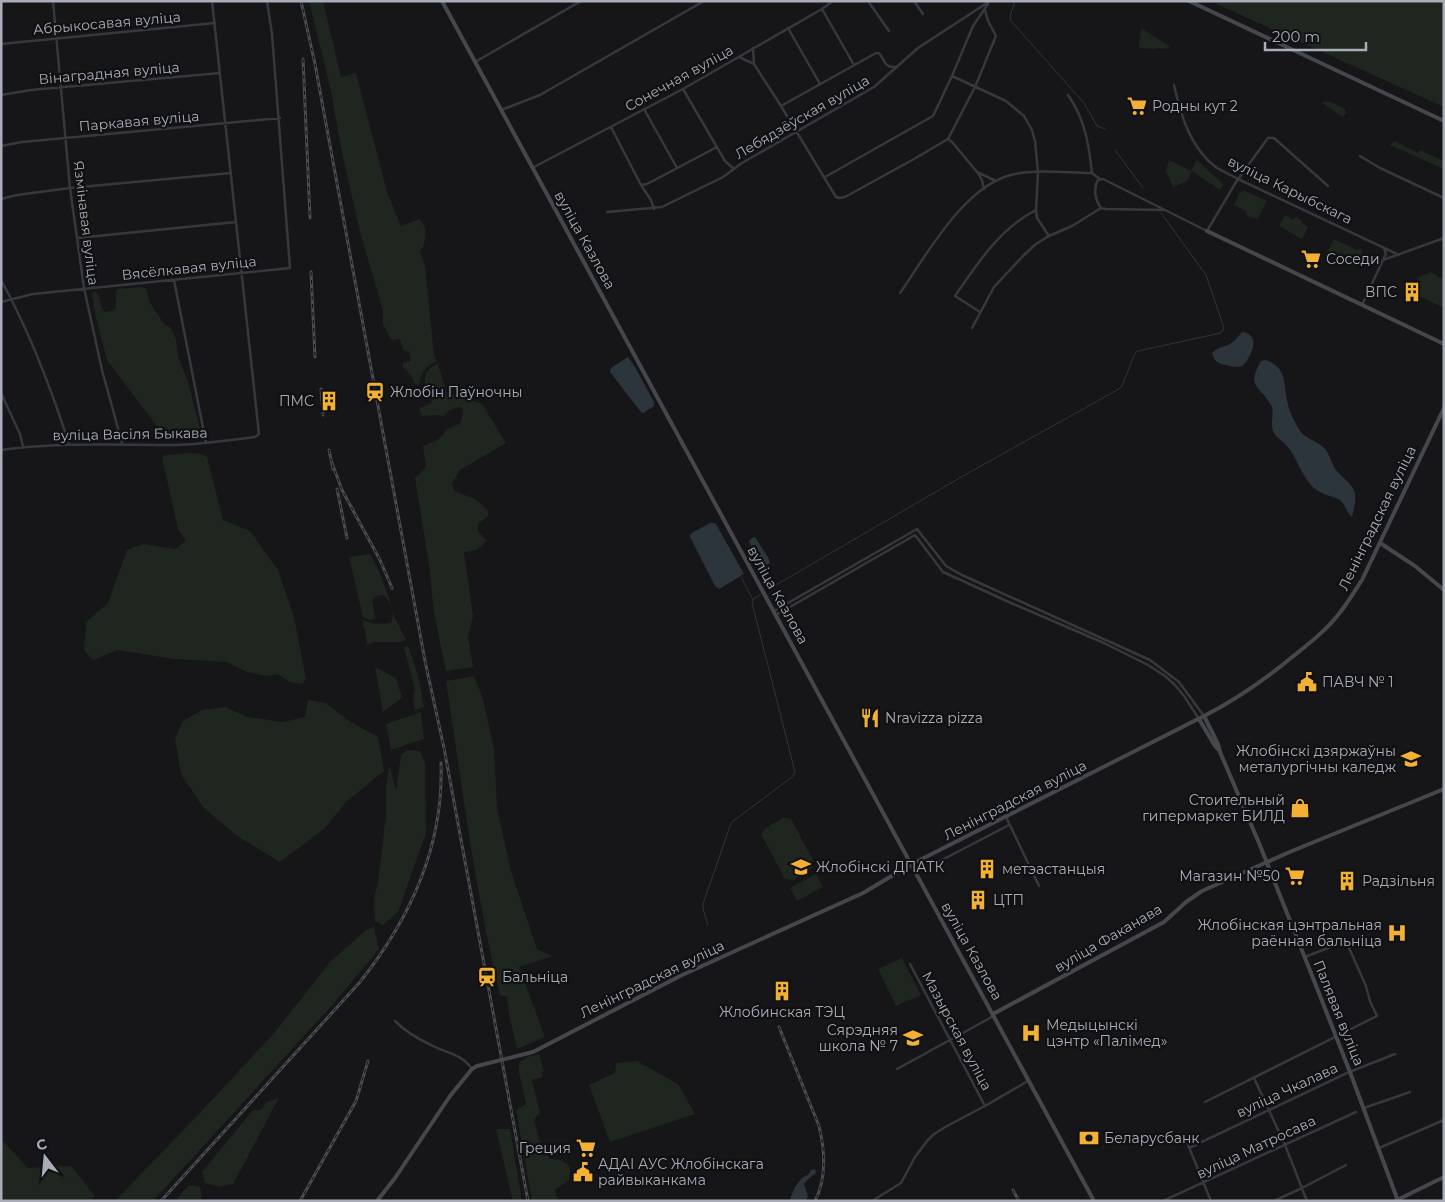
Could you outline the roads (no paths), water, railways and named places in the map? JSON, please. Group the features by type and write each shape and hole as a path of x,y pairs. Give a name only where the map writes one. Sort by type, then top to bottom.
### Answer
{"main road":[{"name":"вуліца Казлова","path":"442,1 1094,1201"},
{"path":"1189,1 1444,121"},
{"path":"1207,231 1444,344"},
{"name":"Ленінградская вуліца","path":"472,1069 477,1066 533,1052 666,983 862,893 912,864 1199,719 1244,694 1320,634 1351,598 1362,580 1444,408"},
{"path":"1380,543 1415,566 1444,590"},
{"name":"Палявая вуліца","path":"1204,716 1218,744 1305,957 1364,1108 1397,1200"},
{"name":"Палявая вуліца","path":"1199,719 1220,752"},
{"name":"вуліца Факанава","path":"993,1014 1164,922 1186,902 1202,892 1267,862 1444,789"},
{"path":"377,1201 472,1069"},
{"path":"1397,1200 1444,1178"}],"street":[{"name":"Язмінавая вуліца","path":"53,1 70,188 84,288 102,370 122,444"},
{"path":"212,1 241,272"},
{"path":"266,1 272,34 280,118"},
{"path":"475,62 581,1"},
{"path":"501,110 540,95 704,1"},
{"name":"Сонечная вуліца","path":"532,168 739,57 833,1"},
{"path":"868,1 890,31"},
{"path":"914,1 923,14"},
{"path":"825,178 933,116 978,17 990,2"},
{"name":"Лебядзёўская вуліца","path":"607,212 662,208 723,177 734,168 874,87 918,48 990,2"},
{"path":"822,9 854,65"},
{"path":"753,48 754,64 836,197 840,198 845,197 948,139 975,87 996,36 988,21 985,10"},
{"path":"974,12 978,17"},
{"name":"Абрыкосавая вуліца","path":"1,44 214,23"},
{"path":"788,28 820,84"},
{"path":"781,106 879,53 890,67 898,67"},
{"path":"739,57 754,64"},
{"name":"Вінаградная вуліца","path":"1,95 31,90 220,73"},
{"path":"952,76 1006,101 1024,116 1035,140 1038,172 1037,218 1049,236"},
{"name":"вуліца Карыбскага","path":"1174,85 1180,114 1195,144 1216,167 1399,255"},
{"path":"683,88 716,147 725,161 734,168"},
{"path":"1068,96 1080,116 1088,140 1092,173"},
{"path":"644,109 677,168"},
{"name":"Паркавая вуліца","path":"1,146 22,142 280,118"},
{"name":"Вясёлкавая вуліца","path":"1,302 32,294 290,268 280,118"},
{"path":"611,127 641,185 651,200 654,209"},
{"path":"900,293 944,228 962,207 995,180 1015,174 1038,172 1092,173 1100,179 1207,231 1238,179 1268,138 1274,138 1328,186"},
{"path":"948,139 977,172 982,180 984,189"},
{"path":"641,185 647,184 716,147"},
{"path":"1360,156 1380,168 1444,198"},
{"path":"977,172 995,180"},
{"path":"1,199 70,188 231,173"},
{"path":"1100,179 1096,182 1095,188 1100,208"},
{"path":"972,328 994,287 1010,268 1036,244 1049,236 1072,226 1100,208 1164,210"},
{"path":"980,312 955,296 986,252 999,238 1026,214 1036,210"},
{"path":"77,238 236,222"},
{"path":"1383,260 1444,238"},
{"path":"1384,248 1386,258 1390,258"},
{"path":"1362,305 1386,254 1390,252 1392,256 1390,258"},
{"name":"вуліца Васіля Быкава","path":"1,450 69,444 176,445 255,437 259,434 241,272"},
{"path":"1,280 12,299 47,378 69,444"},
{"path":"174,280 206,443"},
{"path":"1,393 20,434 23,447"},
{"path":"775,613 917,529 946,566 962,575 1150,660 1178,682 1204,716"},
{"path":"775,613 915,535 943,572 1116,649 1165,676 1184,696 1199,719"},
{"path":"1006,817 1039,886"},
{"path":"938,862 1010,825"},
{"path":"1205,1102 1377,1016 1346,941 1305,957"},
{"name":"Мазырская вуліца","path":"910,964 985,1106"},
{"name":"вуліца Факанава","path":"897,1069 990,1018 993,1014"},
{"path":"395,1021 415,1037 467,1062 472,1069"},
{"name":"вуліца Чкалава","path":"1190,1148 1350,1072 1395,1054"},
{"path":"1254,1078 1285,1145 1307,1201"},
{"path":"872,1201 901,1183 916,1157 934,1134 1030,1081"},
{"path":"1364,1108 1410,1092"},
{"name":"вуліца Матросава","path":"1164,1201 1356,1112"},
{"path":"1379,1148 1444,1120"},
{"path":"1184,1136 1211,1201"},
{"path":"1274,1201 1346,1165"}],"waterway":[{"path":"1015,1 1010,16 1011,21 1084,103 1097,126 1105,129"},
{"path":"1115,150 1143,188"},
{"path":"776,585 963,476 1119,389 1122,386 1135,353 1138,351 1221,333 1224,328 1206,275 1161,213"},
{"path":"741,577 752,598"},
{"path":"708,925 703,904 732,822 792,777 795,772 752,603 753,599 760,595"}],"railway":[{"path":"301,1 315,64 425,661 444,748 528,1201"},
{"path":"303,59 310,218"},
{"path":"311,272 315,357"},
{"path":"321,389 323,415"},
{"path":"329,450 333,469"},
{"path":"332,463 342,490 380,560 392,588"},
{"path":"337,489 347,538"},
{"path":"161,1201 360,982 394,933 408,907 430,852 437,823 441,763"},
{"path":"779,1027 821,1135 824,1164 822,1183 815,1201"},
{"path":"300,1201 356,1101 368,1061"},
{"path":"1013,1190 1019,1201"}],"place":[{"name":"Родны кут 2","path":"1137,106"},
{"name":"Соседи","path":"1311,259"},
{"name":"ВПС","path":"1412,292"},
{"name":"Жлобін Паўночны","path":"375,392"},
{"name":"ПМС","path":"329,401"},
{"name":"ПАВЧ № 1","path":"1307,682"},
{"name":"Nravizza pizza","path":"870,718"},
{"name":"Жлобінскі дзяржаўны металургічны каледж","path":"1411,759"},
{"name":"Стоительный гипермаркет БИЛД","path":"1300,808"},
{"name":"Жлобінскі ДПАТК","path":"801,867"},
{"name":"метэастанцыя","path":"987,869"},
{"name":"Магазин №50","path":"1295,876"},
{"name":"Радзільня","path":"1347,881"},
{"name":"ЦТП","path":"978,900"},
{"name":"Жлобінская цэнтральная раённая бальніца","path":"1397,933"},
{"name":"Бальніца","path":"487,977"},
{"name":"Жлобинская ТЭЦ","path":"782,991"},
{"name":"Медыцынскі цэнтр «Палімед»","path":"1031,1033"},
{"name":"Сярэдняя школа № 7","path":"913,1038"},
{"name":"Беларусбанк","path":"1089,1138"},
{"name":"Греция","path":"586,1148"},
{"name":"АДАІ АУС Жлобінскага райвыканкама","path":"583,1172"}]}
